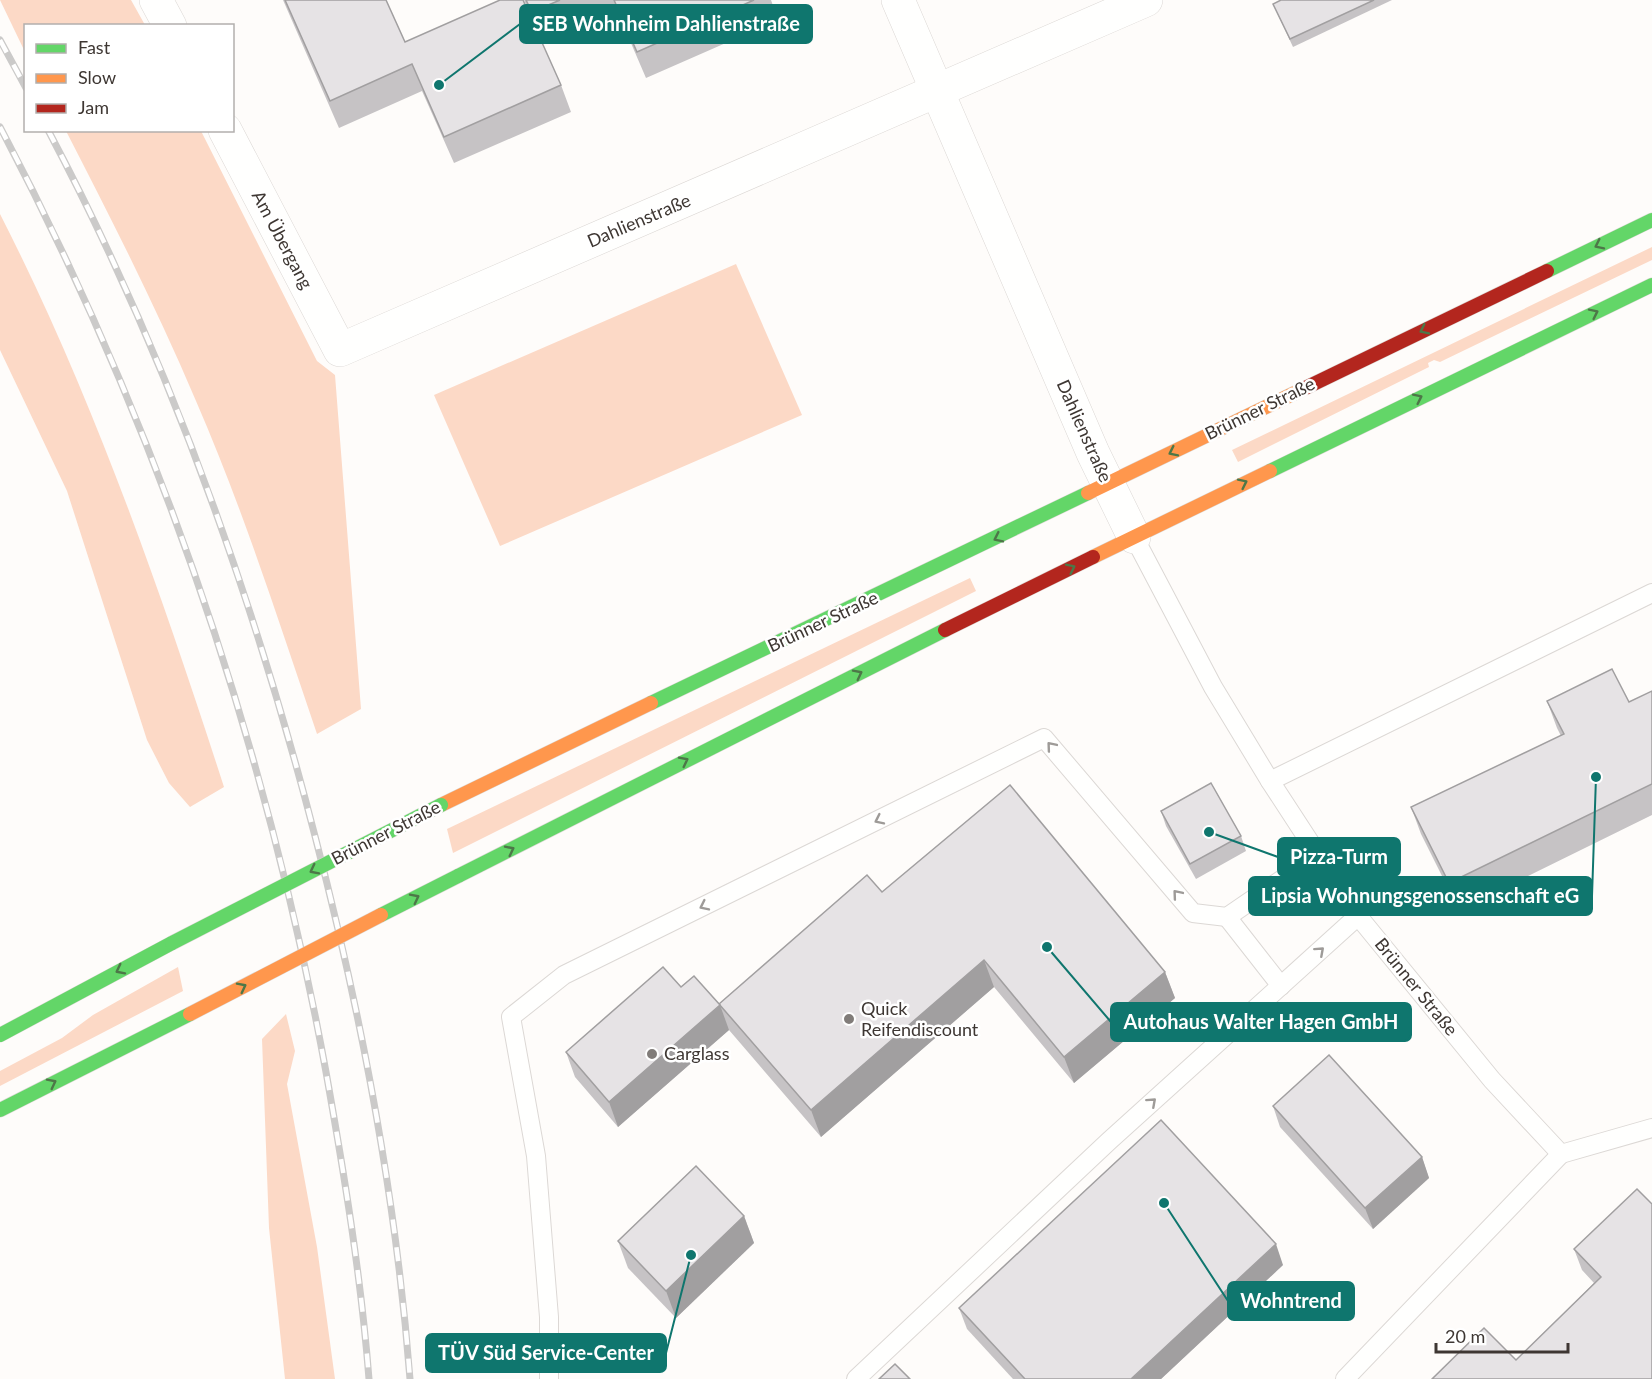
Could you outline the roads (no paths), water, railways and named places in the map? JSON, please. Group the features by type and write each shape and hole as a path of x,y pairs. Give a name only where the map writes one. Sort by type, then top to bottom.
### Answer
{"main road":[{"name":"Brünner Straße","path":"0,1035 172,943 441,805 1652,220"},
{"path":"0,1110 458,876 1134,537 1652,285"}],"street":[{"path":"156,0 169,24"},
{"name":"Dahlienstraße","path":"898,0 1107,484 1134,537"},
{"name":"Dahlienstraße","path":"340,350 1146,0"},
{"name":"Am Übergang","path":"226,132 340,350"}],"lane":[{"name":"Brünner Straße","path":"1134,537 1213,687 1270,781 1358,916 1492,1080 1561,1154"},
{"path":"1270,781 1652,593"},
{"path":"549,1379 549,1317 536,1156 511,1017 564,975 1044,738 1193,913 1227,917 1319,854"},
{"path":"856,1379 1109,1141 1358,916"},
{"path":"1227,917 1281,986"},
{"path":"1345,1379 1561,1154 1652,1128"}],"railway":[{"path":"0,40 24,84"},
{"path":"0,127 57,240 109,354 156,469 199,587 237,706 271,826 301,948 326,1072 351,1225 369,1379"},
{"path":"49,132 91,214 168,387 234,564 290,745 332,903 362,1037 396,1242 410,1379"}],"place":[{"name":"SEB Wohnheim Dahlienstraße","path":"439,85"},
{"name":"Lipsia Wohnungsgenossenschaft eG","path":"1596,777"},
{"name":"Pizza-Turm","path":"1209,832"},
{"name":"Autohaus Walter Hagen GmbH","path":"1047,947"},
{"name":"Quick Reifendiscount","path":"849,1019"},
{"name":"Carglass","path":"652,1054"},
{"name":"Wohntrend","path":"1164,1203"},
{"name":"TÜV Süd Service-Center","path":"691,1255"}]}
